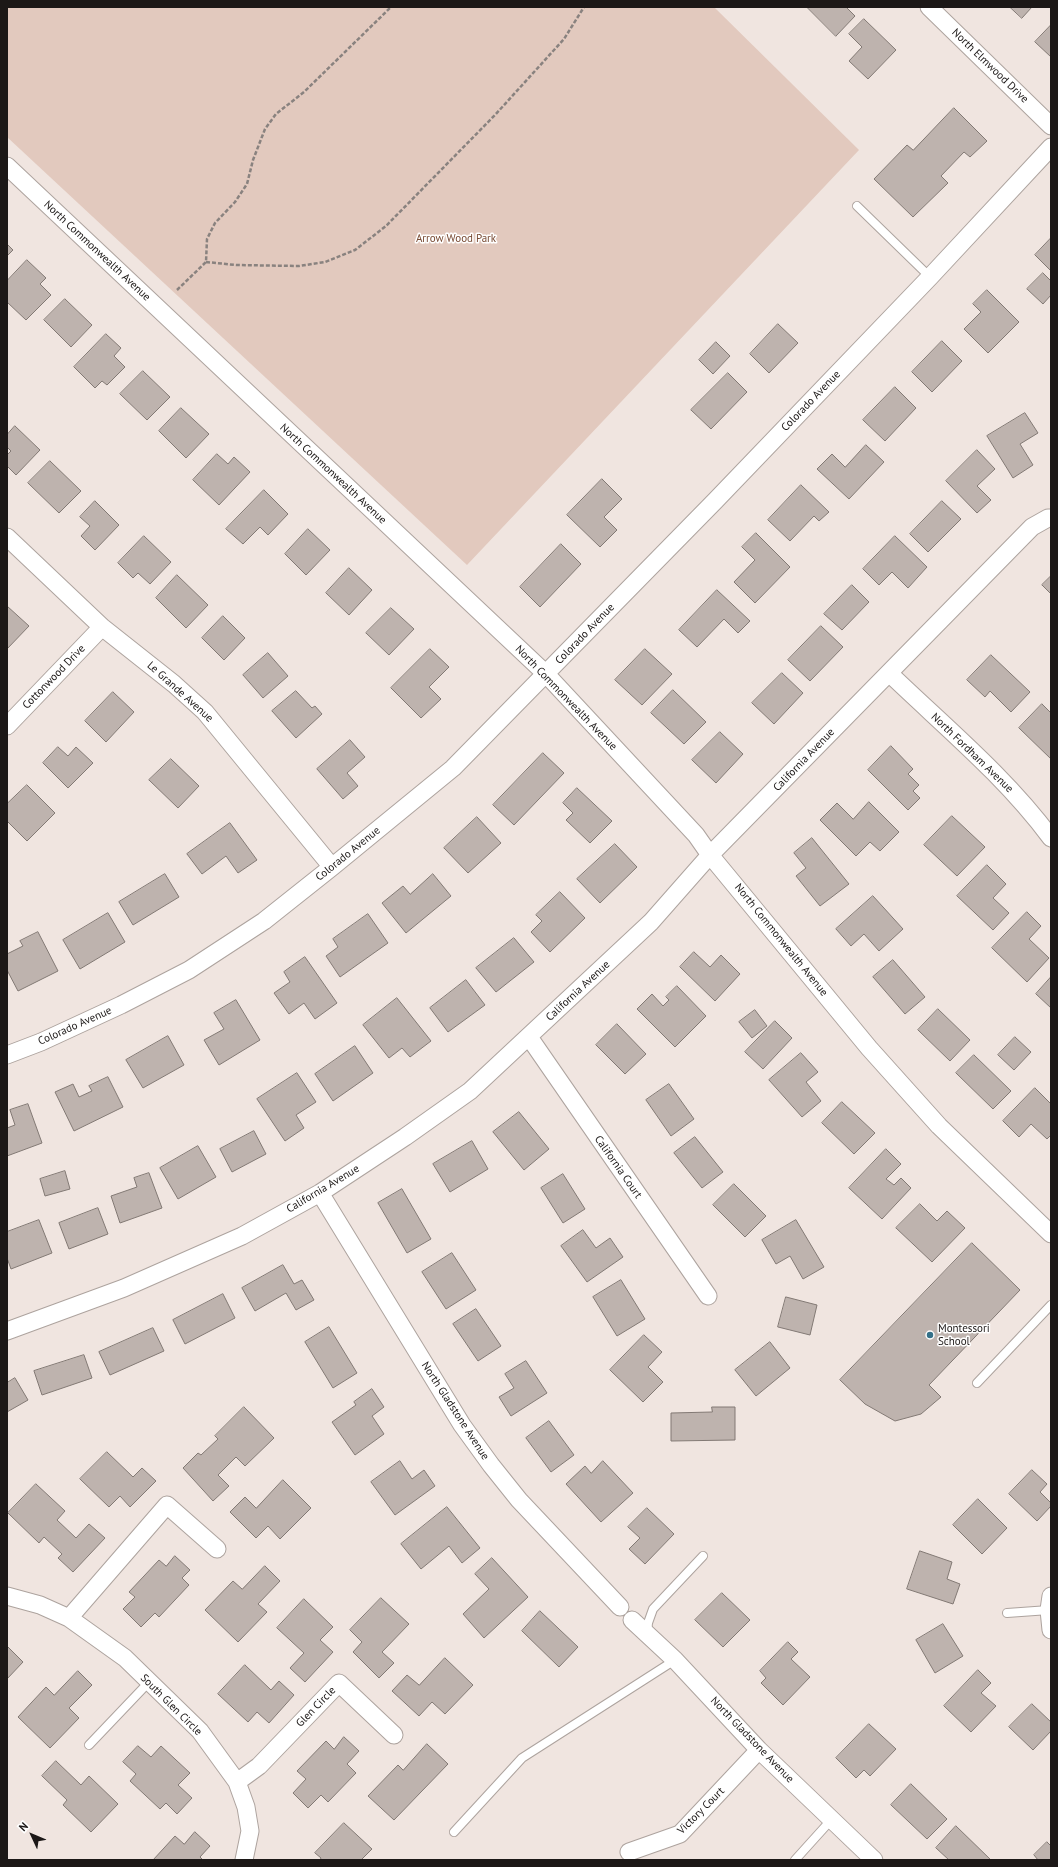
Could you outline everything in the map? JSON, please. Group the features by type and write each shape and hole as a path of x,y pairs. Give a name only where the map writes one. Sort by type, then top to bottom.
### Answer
{"street":[{"name":"North Elmwood Drive","path":"929,7 1051,126"},
{"name":"Colorado Avenue","path":"7,1055 41,1042 121,1005 189,970 264,920 332,867 453,768 715,502 1051,147"},
{"name":"North Commonwealth Avenue","path":"7,166 546,674 696,835 710,855 869,1048 939,1126 1051,1234"},
{"name":"California Avenue","path":"7,1331 124,1288 242,1236 320,1193 405,1137 470,1091 651,922 710,855 1032,526 1051,518"},
{"name":"Le Grande Avenue","path":"7,537 102,627 174,684 205,712 332,867"},
{"name":"Cottonwood Drive","path":"7,726 102,627"},
{"name":"North Fordham Avenue","path":"889,673 1005,784 1051,838"},
{"name":"California Court","path":"529,1037 708,1296"},
{"name":"North Gladstone Avenue","path":"320,1193 462,1425 490,1465 519,1500 620,1607"},
{"path":"69,1618 167,1505 217,1549"},
{"name":"South Glen Circle","path":"7,1596 40,1605 69,1618 125,1658 200,1731 237,1782 246,1807 250,1831 244,1860"},
{"path":"1050,1603 1051,1630"},
{"name":"North Gladstone Avenue","path":"632,1620 675,1660 759,1750 874,1860"},
{"name":"Glen Circle","path":"237,1782 259,1766 339,1683 394,1734"},
{"name":"Victory Court","path":"629,1852 680,1834 759,1750"}],"lane":[{"path":"857,206 930,276"},
{"path":"977,1383 1051,1305"},
{"path":"647,1634 648,1623 653,1609 703,1556"},
{"path":"1007,1613 1050,1603"},
{"path":"454,1832 522,1758 675,1660"},
{"path":"90,1745 149,1682"},
{"path":"795,1860 832,1819"}],"path":[{"path":"177,290 206,262 207,239 215,223 235,202 247,184 253,160 265,129 276,114 304,92 391,7"},
{"path":"206,262 236,265 299,266 325,262 355,250 386,226 495,115 564,39 584,7"}],"green space":[{"name":"Arrow Wood Park","path":"7,7 714,7 859,150 467,565 7,137"}],"building":[{"path":"807,7 846,7 855,16 836,36"},
{"path":"1010,7 1032,7 1022,18"},
{"path":"864,19 896,50 868,79 849,61 862,47 849,34"},
{"path":"1051,25 1051,57 1035,42"},
{"path":"954,108 987,141 970,157 964,152 941,176 948,183 913,217 874,179 907,145 913,150"},
{"path":"1051,238 1051,271 1035,255"},
{"path":"7,244 13,250 7,256"},
{"path":"27,260 46,278 40,284 51,295 26,320 7,302 7,281"},
{"path":"1043,273 1051,281 1051,295 1043,304 1027,289"},
{"path":"987,290 1019,322 988,353 964,329 981,312 973,304"},
{"path":"65,299 92,325 71,347 44,320"},
{"path":"778,324 798,343 769,373 750,354"},
{"path":"106,334 121,348 114,356 125,367 107,385 102,381 95,388 74,367"},
{"path":"942,341 962,361 932,392 912,372"},
{"path":"716,342 730,356 713,374 699,360"},
{"path":"143,371 170,397 147,420 120,394"},
{"path":"728,373 747,392 711,429 691,410"},
{"path":"895,387 916,408 885,441 863,420"},
{"path":"181,408 209,434 186,458 159,431"},
{"path":"1025,413 1038,433 1020,444 1033,465 1013,478 987,436"},
{"path":"15,426 40,450 16,475 7,466 7,455 11,451 7,447 7,435"},
{"path":"866,445 884,462 849,499 817,469 832,454 845,467"},
{"path":"977,450 995,469 977,486 991,500 977,513 946,481"},
{"path":"217,454 228,464 234,457 250,472 219,505 193,480"},
{"path":"50,461 81,491 59,513 28,483"},
{"path":"602,479 622,499 604,517 617,530 600,547 567,515"},
{"path":"801,485 829,512 819,521 814,516 790,541 768,520"},
{"path":"264,490 288,514 268,535 260,527 243,544 226,529"},
{"path":"95,501 119,525 95,550 81,536 90,526 80,517"},
{"path":"942,501 961,519 928,552 910,534"},
{"path":"308,529 330,550 306,575 285,554"},
{"path":"756,533 790,567 755,603 734,582 755,560 742,547"},
{"path":"144,536 171,562 150,584 138,573 133,578 118,563"},
{"path":"895,536 927,567 908,588 892,572 879,585 863,569"},
{"path":"561,544 581,564 540,607 520,587"},
{"path":"349,568 372,590 349,615 326,593"},
{"path":"177,575 208,605 186,628 156,598"},
{"path":"1051,576 1051,594 1042,585"},
{"path":"852,585 869,602 842,630 824,614"},
{"path":"717,590 750,621 738,633 724,619 697,647 679,630"},
{"path":"7,606 29,626 7,649"},
{"path":"391,608 414,629 389,655 366,633"},
{"path":"223,616 245,638 224,660 202,638"},
{"path":"821,626 843,647 810,681 788,660"},
{"path":"430,649 449,667 429,687 441,699 421,718 391,688"},
{"path":"645,649 672,674 642,705 615,680"},
{"path":"268,653 288,676 263,698 243,675"},
{"path":"991,655 1030,692 1011,712 990,691 985,697 967,680"},
{"path":"782,673 803,693 774,724 752,703"},
{"path":"673,690 706,722 684,744 651,713"},
{"path":"296,691 312,708 315,706 322,714 296,738 272,711"},
{"path":"113,692 134,712 106,742 85,721"},
{"path":"1042,704 1051,713 1051,759 1019,728"},
{"path":"720,732 743,754 716,783 692,760"},
{"path":"350,740 365,757 347,773 358,786 343,799 317,769"},
{"path":"891,746 913,769 908,774 919,785 913,791 920,798 908,810 868,770"},
{"path":"58,747 68,756 76,747 93,763 68,788 43,763"},
{"path":"543,753 564,773 514,825 493,805"},
{"path":"171,759 199,786 178,808 149,780"},
{"path":"27,785 55,813 27,841 7,821 7,804"},
{"path":"577,788 612,821 590,843 566,820 573,813 563,803"},
{"path":"869,802 899,832 880,851 870,842 856,856 820,820 837,803 853,819"},
{"path":"952,816 985,847 957,876 924,845"},
{"path":"477,817 501,843 468,873 444,848"},
{"path":"230,823 257,860 238,873 226,856 202,874 187,854"},
{"path":"812,838 849,884 820,906 796,876 806,868 794,853"},
{"path":"615,844 637,867 600,903 577,879"},
{"path":"987,865 1006,884 993,898 1009,913 993,930 957,896"},
{"path":"165,874 179,897 133,925 119,902"},
{"path":"433,874 451,896 406,933 382,903 403,886 410,894"},
{"path":"560,892 585,918 550,952 531,932 542,921 536,915"},
{"path":"873,896 903,929 879,951 864,934 851,946 836,929"},
{"path":"1027,912 1041,926 1029,939 1049,958 1027,982 992,948"},
{"path":"108,913 125,942 80,969 63,940"},
{"path":"368,914 388,943 340,977 326,956 338,947 333,939"},
{"path":"38,932 58,971 18,991 7,970 7,954 23,946 20,941"},
{"path":"514,938 534,962 496,992 476,968"},
{"path":"694,952 710,967 721,955 740,974 715,1001 680,967"},
{"path":"305,957 337,1003 315,1019 304,1003 289,1014 274,993 290,982 284,972"},
{"path":"893,960 925,997 905,1014 873,977"},
{"path":"1051,977 1051,1008 1036,994"},
{"path":"466,980 485,1005 448,1032 430,1008"},
{"path":"677,986 706,1016 675,1047 637,1009 652,994 663,1006 669,1000 666,997"},
{"path":"397,998 431,1041 410,1057 402,1048 389,1058 363,1025"},
{"path":"236,1000 260,1040 219,1065 204,1040 224,1029 214,1013"},
{"path":"938,1009 970,1040 950,1061 918,1030"},
{"path":"755,1010 767,1026 752,1038 739,1022"},
{"path":"775,1021 792,1038 763,1069 745,1052"},
{"path":"617,1024 646,1054 625,1074 596,1045"},
{"path":"168,1036 184,1065 143,1088 126,1060"},
{"path":"1015,1037 1031,1052 1014,1070 998,1055"},
{"path":"355,1046 373,1073 333,1101 315,1074"},
{"path":"801,1053 818,1072 806,1082 821,1101 802,1117 769,1080"},
{"path":"974,1055 1011,1091 993,1109 956,1073"},
{"path":"297,1073 316,1102 296,1115 304,1128 285,1141 257,1099"},
{"path":"108,1077 123,1107 74,1131 55,1092 73,1084 79,1097 92,1091 89,1086"},
{"path":"669,1084 694,1119 671,1136 646,1100"},
{"path":"1035,1088 1051,1104 1051,1135 1047,1139 1031,1124 1019,1137 1003,1121"},
{"path":"842,1102 875,1133 854,1154 822,1123"},
{"path":"28,1104 42,1143 7,1156 7,1128 15,1125 10,1110"},
{"path":"519,1112 549,1149 524,1170 493,1132"},
{"path":"254,1131 266,1154 232,1172 220,1149"},
{"path":"695,1137 723,1172 702,1188 674,1153"},
{"path":"472,1141 488,1169 450,1192 433,1164"},
{"path":"198,1146 216,1177 178,1199 160,1168"},
{"path":"886,1149 901,1164 886,1179 894,1185 901,1178 911,1188 882,1219 849,1188"},
{"path":"65,1171 70,1189 45,1196 40,1179"},
{"path":"149,1173 162,1208 120,1223 111,1196 137,1187 134,1178"},
{"path":"563,1174 585,1209 563,1223 541,1188"},
{"path":"734,1184 766,1216 745,1237 713,1205"},
{"path":"402,1189 431,1239 407,1253 378,1203"},
{"path":"920,1204 937,1221 947,1211 965,1228 932,1262 896,1228"},
{"path":"98,1208 108,1234 69,1249 59,1223"},
{"path":"39,1220 52,1253 11,1269 7,1258 7,1232"},
{"path":"796,1220 824,1267 803,1279 790,1256 776,1264 762,1240"},
{"path":"583,1230 596,1248 610,1238 623,1257 587,1282 561,1246"},
{"name":"Montessori School","path":"972,1243 1020,1290 929,1385 941,1397 921,1414 895,1421 865,1404 840,1380"},
{"path":"452,1253 476,1290 446,1309 422,1272"},
{"path":"283,1265 294,1284 302,1280 314,1300 296,1310 286,1293 255,1311 242,1288"},
{"path":"621,1280 645,1319 617,1336 593,1297"},
{"path":"223,1294 235,1318 185,1344 173,1320"},
{"path":"786,1297 817,1305 810,1335 778,1327"},
{"path":"476,1309 501,1346 478,1361 453,1324"},
{"path":"329,1327 357,1373 333,1388 305,1342"},
{"path":"153,1328 164,1351 110,1375 99,1352"},
{"path":"644,1335 662,1352 648,1367 663,1382 643,1402 610,1370"},
{"path":"770,1342 790,1368 756,1396 735,1370"},
{"path":"84,1355 92,1378 42,1395 34,1371"},
{"path":"526,1361 547,1393 511,1416 499,1397 514,1388 505,1374"},
{"path":"15,1378 28,1400 7,1412 7,1383"},
{"path":"372,1389 384,1407 372,1416 384,1434 355,1455 332,1422 356,1405 354,1402"},
{"path":"244,1407 274,1438 245,1466 236,1457 218,1475 229,1486 213,1501 183,1468 198,1453 201,1455 218,1439 215,1436"},
{"path":"712,1407 735,1407 735,1440 671,1441 671,1413 712,1412"},
{"path":"549,1421 574,1455 551,1472 526,1438"},
{"path":"107,1452 133,1477 142,1468 156,1481 130,1507 120,1496 109,1507 80,1479"},
{"path":"400,1461 412,1479 424,1470 435,1486 395,1515 371,1482"},
{"path":"603,1461 633,1493 601,1522 566,1484 585,1466 591,1473"},
{"path":"1032,1470 1047,1484 1040,1492 1051,1503 1051,1506 1037,1521 1009,1494"},
{"path":"283,1480 311,1508 280,1539 268,1526 256,1538 230,1512 245,1497 256,1508"},
{"path":"36,1484 65,1511 57,1520 76,1538 89,1524 105,1538 73,1572 58,1558 62,1554 44,1537 39,1543 8,1513"},
{"path":"978,1499 1007,1528 982,1554 953,1525"},
{"path":"447,1507 480,1548 462,1563 449,1546 421,1569 401,1544"},
{"path":"647,1508 674,1534 645,1564 629,1549 640,1538 628,1527"},
{"path":"920,1551 952,1562 947,1579 960,1584 953,1604 907,1589"},
{"path":"175,1556 190,1570 182,1578 189,1585 159,1617 155,1613 141,1627 123,1609 135,1597 129,1592 159,1560 166,1566"},
{"path":"492,1558 528,1597 484,1638 463,1614 489,1589 475,1574"},
{"path":"265,1566 280,1581 258,1604 267,1612 238,1642 205,1610 233,1581 242,1589"},
{"path":"722,1593 750,1620 723,1647 695,1620"},
{"path":"381,1598 409,1624 382,1652 394,1663 379,1678 353,1652 362,1642 350,1630"},
{"path":"304,1599 333,1627 320,1640 333,1652 305,1682 290,1668 304,1653 277,1628"},
{"path":"540,1611 578,1647 559,1667 522,1631"},
{"path":"943,1624 963,1656 935,1673 916,1640"},
{"path":"788,1642 798,1652 791,1659 810,1677 783,1705 761,1683 766,1678 760,1671"},
{"path":"7,1646 23,1662 7,1679"},
{"path":"445,1658 473,1685 445,1714 432,1702 419,1716 392,1691 407,1675 419,1685"},
{"path":"245,1665 271,1690 279,1681 294,1695 269,1723 257,1712 248,1722 218,1694"},
{"path":"978,1670 991,1683 981,1693 996,1706 971,1732 944,1706"},
{"path":"78,1671 92,1685 69,1708 79,1718 50,1748 18,1717 46,1687 54,1695"},
{"path":"1032,1704 1051,1722 1051,1731 1033,1750 1009,1727"},
{"path":"869,1724 896,1749 870,1776 864,1770 856,1778 836,1758"},
{"path":"344,1737 359,1751 347,1764 356,1773 328,1802 321,1795 308,1808 293,1793 306,1779 297,1771 326,1741 334,1749"},
{"path":"427,1744 448,1764 394,1820 368,1796 398,1765 403,1770"},
{"path":"138,1746 151,1757 161,1746 190,1773 178,1785 192,1798 177,1814 166,1803 160,1809 130,1781 136,1774 123,1762"},
{"path":"56,1761 81,1785 89,1776 118,1804 91,1832 63,1805 67,1800 42,1776"},
{"path":"911,1784 947,1819 927,1839 891,1805"},
{"path":"344,1823 372,1849 361,1860 320,1860 321,1858 315,1853"},
{"path":"956,1826 991,1860 949,1860 936,1848"},
{"path":"195,1832 210,1846 200,1857 203,1860 153,1860 175,1836 184,1844"},
{"path":"1047,1842 1051,1846 1051,1860 1038,1860 1034,1855"}],"place":[{"name":"Montessori School","path":"930,1335"}]}
